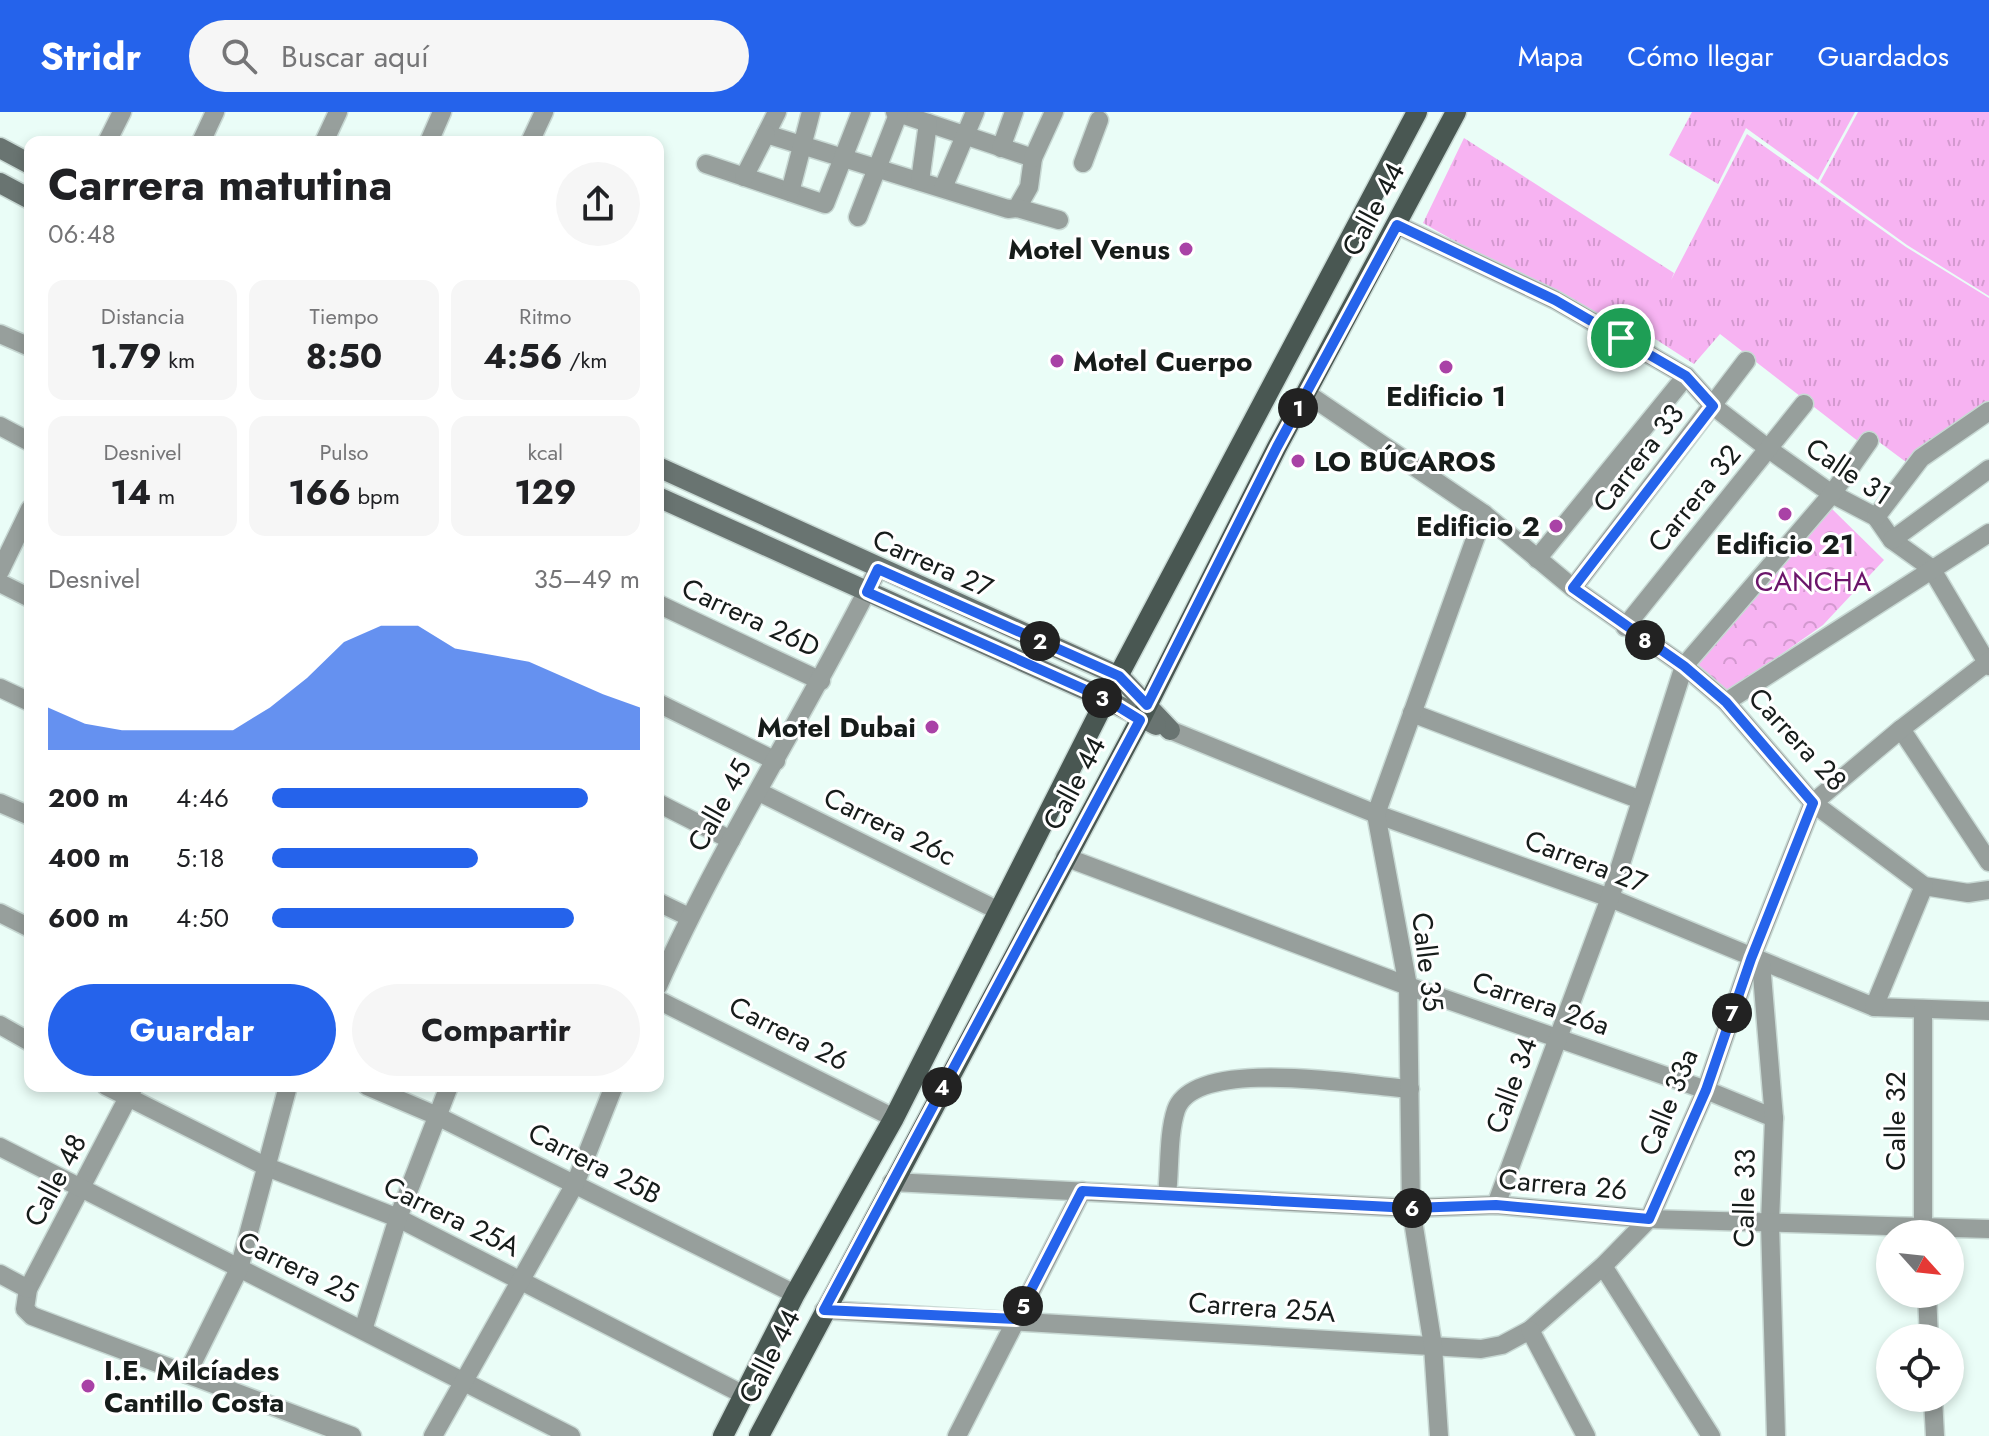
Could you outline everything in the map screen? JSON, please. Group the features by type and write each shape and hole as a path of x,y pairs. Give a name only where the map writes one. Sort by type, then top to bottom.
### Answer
{"main road":[{"name":"Calle 44","path":"723,1436 746,1396 795,1294 894,1118 1106,699 1417,112"},
{"name":"Calle 44","path":"759,1436 1143,712 1306,393 1456,112"}],"street":[{"path":"110,136 122,112"},
{"path":"204,136 215,112"},
{"path":"327,136 338,112"},
{"path":"432,136 442,112"},
{"path":"533,136 544,112"},
{"path":"744,177 777,112"},
{"path":"790,192 811,112"},
{"path":"706,164 825,204 861,112"},
{"path":"858,217 897,112 934,120 966,136 1033,158"},
{"path":"943,188 975,112"},
{"path":"1001,148 1014,112"},
{"path":"1017,208 1029,187 1033,158 1054,112"},
{"path":"1083,163 1098,119"},
{"path":"920,181 934,120"},
{"path":"766,134 1008,209 1017,208 1059,220"},
{"path":"0,148 24,161"},
{"path":"0,183 24,196"},
{"name":"Calle 31","path":"1397,225 1555,300 1686,376 1713,406 1832,494 1876,517 1892,540 1931,568 1988,663"},
{"path":"0,334 24,344"},
{"name":"Carrera 33","path":"1573,588 1746,361"},
{"path":"1537,559 1686,376"},
{"name":"Carrera 28","path":"1306,393 1484,514 1573,588 1684,666 1726,702 1813,803 1924,886 1968,893 1989,890"},
{"name":"Carrera 32","path":"1625,627 1804,404"},
{"path":"1876,517 1921,458 1989,411"},
{"path":"0,426 24,439"},
{"path":"1684,666 1832,494 1869,441"},
{"path":"1892,540 1989,469"},
{"name":"Carrera 27","path":"664,470 1119,676 1143,712"},
{"name":"Carrera 27","path":"664,500 1106,699 1143,712 1170,730 1376,814 1610,898 1756,961 1874,1007 1989,1011"},
{"path":"1376,814 1484,514"},
{"path":"0,571 24,521"},
{"path":"1726,702 1989,533"},
{"name":"Calle 45","path":"664,973 689,917 821,681 878,569"},
{"path":"0,583 24,595"},
{"name":"Carrera 26D","path":"664,607 821,681"},
{"path":"1813,803 1901,729 1988,663"},
{"name":"Calle 34","path":"1496,1205 1610,898 1684,666"},
{"path":"0,688 24,699"},
{"path":"664,706 776,761"},
{"path":"1412,713 1641,800"},
{"path":"1901,729 1989,862"},
{"name":"Carrera 26c","path":"759,792 997,910"},
{"path":"0,803 24,813"},
{"name":"Calle 33","path":"1776,1436 1770,1223 1774,1118 1756,961 1813,803"},
{"path":"664,806 731,840"},
{"name":"Calle 35","path":"1376,814 1408,986 1411,1208 1433,1346 1439,1436"},
{"name":"Carrera 26a","path":"1065,857 1408,986 1706,1090 1774,1118"},
{"path":"1874,1007 1924,886"},
{"path":"664,905 689,917"},
{"path":"0,913 24,925"},
{"name":"Calle 33a","path":"1649,1219 1706,1090 1756,961"},
{"name":"Carrera 26","path":"664,1003 894,1118"},
{"name":"Calle 32","path":"1923,1009 1923,1220"},
{"path":"0,1025 24,1039"},
{"path":"1167,1195 1176,1110 1194,1090 1246,1077 1410,1089"},
{"name":"Carrera 25A","path":"130,1092 267,1167 398,1218 746,1396"},
{"name":"Calle 48","path":"27,1294 130,1092"},
{"path":"187,1374 239,1269 286,1092"},
{"name":"Carrera 25B","path":"381,1092 435,1115 795,1294"},
{"path":"363,1330 398,1218 446,1092"},
{"path":"433,1436 460,1383 523,1281 575,1184 606,1092"},
{"name":"Carrera 25","path":"0,1147 81,1191 363,1330 460,1383 571,1436"},
{"name":"Carrera 26","path":"892,1182 1411,1208 1496,1205 1649,1219 1876,1229"},
{"path":"957,1436 1082,1191"},
{"name":"Carrera 25A","path":"824,1310 1481,1349 1502,1345 1530,1330 1603,1266 1649,1219"},
{"name":"Carrera 26","path":"1964,1230 1989,1229"},
{"path":"1603,1266 1711,1436"},
{"path":"0,1274 27,1294 25,1309 32,1316 352,1436"},
{"path":"1530,1330 1586,1436"},
{"path":"1934,1412 1935,1436"}],"green space":[{"path":"1692,112 1855,112 1818,180 1746,128 1718,184 1669,155"},
{"path":"1858,112 1989,112 1989,296 1907,245 1820,182"},
{"path":"1747,134 1906,247 1989,298 1989,402 1910,465 1871,436 1863,445 1720,334 1694,364 1646,333 1543,291 1423,223 1464,138 1674,273 1671,280"},
{"name":"CANCHA","path":"1831,508 1884,560 1823,625 1726,693 1696,662"}],"place":[{"name":"Motel Venus","path":"1186,249"},
{"name":"Motel Cuerpo","path":"1057,361"},
{"name":"Edificio 1","path":"1446,367"},
{"name":"LO BÚCAROS","path":"1298,461"},
{"name":"Edificio 21","path":"1785,514"},
{"name":"Edificio 2","path":"1556,526"},
{"name":"Motel Dubai","path":"932,727"},
{"name":"I.E. Milcíades Cantillo Costa","path":"88,1386"}],"route":[{"path":"1397,225 1555,300 1621,338 1686,376 1713,406 1573,588 1684,666 1726,702 1813,803 1751,959 1706,1090 1649,1219 1496,1205 1411,1208 1082,1191 1016,1319 824,1310 1043,896 1140,720 1106,699 867,592 878,569 1119,676 1147,705 1277,447 1397,225"}]}
